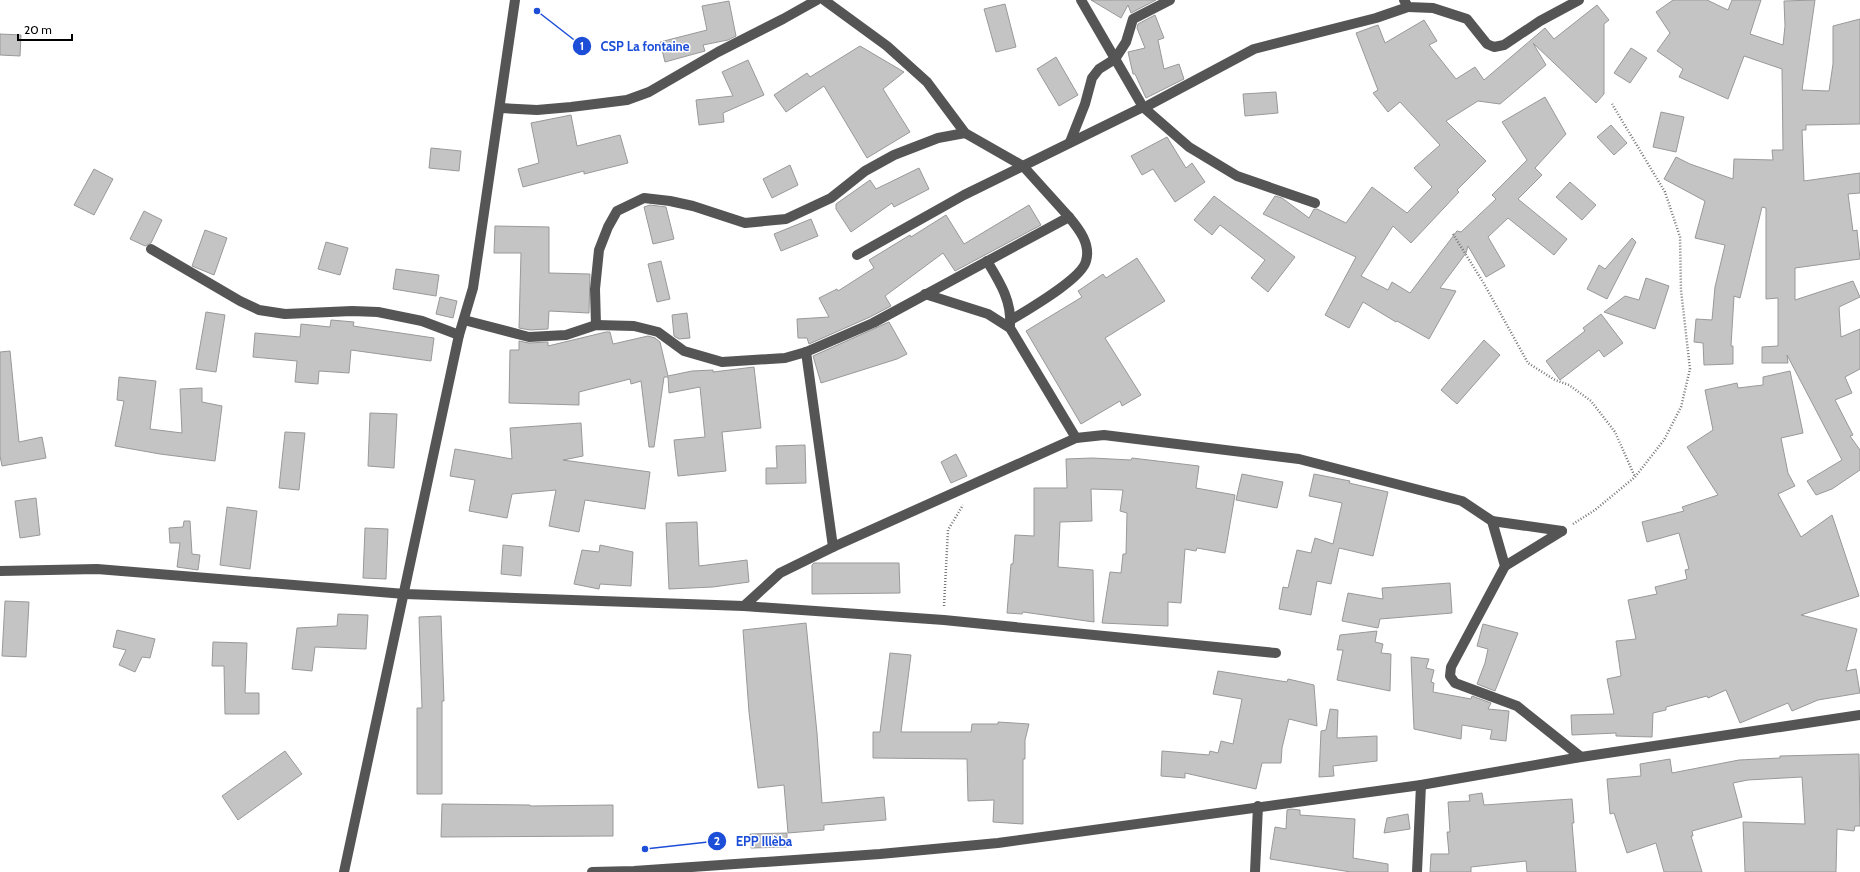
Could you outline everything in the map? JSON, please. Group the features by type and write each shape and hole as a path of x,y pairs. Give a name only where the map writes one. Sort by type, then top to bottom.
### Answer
{"street":[{"path":"344,872 405,594 459,335 473,288 515,0"},
{"path":"500,108 544,109 627,100 649,92 718,52 817,0"},
{"path":"824,0 887,46 927,82 965,133 1023,166 1080,230 1087,246 1086,262 1078,275 1010,324"},
{"path":"1081,0 1115,60 1146,106 1190,147 1237,176 1315,203"},
{"path":"1070,142 1085,104 1092,78 1099,69 1115,60 1126,42 1133,19 1170,0"},
{"path":"857,255 964,195 1146,106 1254,49 1376,18 1406,3 1433,8 1467,19 1487,44 1494,47 1504,45 1540,21 1579,0"},
{"path":"596,325 595,289 600,250 608,227 617,210 644,198 670,200 746,223 786,219 830,198 865,171 894,155 938,138 965,133"},
{"path":"464,320 529,336 566,335 596,325 634,326 658,332 684,351 722,362 785,358 806,352 873,322 1069,217"},
{"path":"151,249 240,301 259,310 285,314 352,311 378,312 422,321 459,335"},
{"path":"987,261 1004,289 1010,324 1076,438"},
{"path":"925,294 988,314 1010,324"},
{"path":"806,352 833,547"},
{"path":"744,606 780,573 833,547 1076,438 1104,435 1299,458 1462,501 1492,521 1562,531"},
{"path":"1492,521 1505,566"},
{"path":"1562,531 1505,566 1451,667 1450,676 1455,683 1517,706 1581,757"},
{"path":"0,571 97,569 405,594 744,606 944,620 1276,653"},
{"path":"592,872 634,872 880,854 998,843 1258,806 1421,785 1581,757 1860,715"},
{"path":"1417,872 1421,785"},
{"path":"1255,872 1258,806"}],"path":[{"path":"1562,531 1596,510 1636,477 1664,440 1681,407 1690,369 1681,290 1680,237 1665,192 1612,104"},
{"path":"1453,234 1483,282 1528,364 1554,380 1569,385 1590,401 1615,432 1636,477"},
{"path":"944,620 948,530 966,502"}],"building":[{"path":"1091,0 1156,0 1131,13 1128,5 1121,18"},
{"path":"1673,0 1707,0 1728,10 1732,0 1761,0 1750,34 1783,45 1785,26 1784,1 1815,0 1802,90 1829,91 1833,64 1833,26 1860,19 1860,124 1806,125 1806,130 1802,130 1804,181 1860,173 1860,193 1848,194 1853,231 1857,230 1860,259 1795,268 1795,300 1853,281 1860,297 1839,307 1841,337 1860,329 1860,369 1845,377 1852,393 1835,400 1853,435 1850,436 1860,450 1860,470 1832,489 1816,495 1807,481 1842,460 1787,355 1788,363 1762,363 1762,347 1778,346 1778,298 1766,299 1766,208 1762,207 1740,298 1734,296 1731,346 1733,346 1733,364 1704,365 1703,343 1694,342 1696,319 1712,320 1715,287 1725,245 1695,238 1705,201 1664,179 1676,157 1690,164 1733,179 1734,159 1773,160 1772,150 1783,150 1782,69 1744,56 1728,99 1679,77 1683,69 1657,51 1670,33 1656,12"},
{"path":"729,1 736,36 728,40 703,45 705,51 665,62 660,42 707,30 702,6"},
{"path":"1005,4 1016,47 996,52 984,9"},
{"path":"1597,5 1609,20 1604,24 1604,94 1596,103 1533,43 1546,65 1500,104 1478,101 1446,121 1486,161 1457,190 1459,192 1411,243 1393,226 1361,276 1388,290 1392,282 1410,293 1457,231 1461,232 1496,199 1492,195 1527,160 1502,122 1545,97 1566,134 1535,168 1542,175 1518,199 1567,239 1554,255 1508,218 1488,237 1505,266 1486,277 1468,246 1466,253 1440,288 1456,291 1429,339 1397,321 1396,322 1363,302 1349,328 1325,315 1356,257 1263,214 1275,196 1282,198 1309,218 1314,209 1317,209 1346,223 1372,187 1407,213 1432,187 1414,168 1440,145 1400,102 1388,112 1373,93 1378,90 1356,33 1378,25 1385,43 1424,20 1437,41 1429,45 1456,79 1475,67 1484,80 1545,28 1554,39"},
{"path":"1155,15 1164,38 1158,40 1164,69 1179,64 1184,79 1146,98 1135,74 1133,74 1128,52 1145,48 1137,28 1138,24"},
{"path":"0,34 21,35 20,56 0,55"},
{"path":"860,46 904,72 883,89 910,132 867,158 824,86 786,112 774,95 807,73 810,77"},
{"path":"1631,48 1647,58 1630,83 1614,73"},
{"path":"1056,57 1078,95 1059,106 1037,69"},
{"path":"748,60 764,95 723,113 724,122 699,125 696,100 733,96 722,72"},
{"path":"1276,92 1278,113 1245,116 1243,94"},
{"path":"1661,112 1684,117 1676,152 1653,147"},
{"path":"571,115 577,146 620,135 628,163 584,174 584,171 523,187 518,169 539,163 531,123"},
{"path":"1611,125 1627,143 1614,155 1597,137"},
{"path":"1167,137 1186,168 1192,163 1205,182 1175,202 1153,169 1142,175 1131,156"},
{"path":"431,148 461,151 459,171 429,168"},
{"path":"790,165 798,185 772,198 763,179"},
{"path":"919,168 929,189 894,207 892,203 851,232 836,209 836,204 870,180 876,189"},
{"path":"94,169 113,179 94,215 74,205"},
{"path":"1570,182 1596,205 1582,220 1556,197"},
{"path":"1214,196 1295,257 1268,292 1251,278 1265,260 1220,225 1212,235 1194,220"},
{"path":"650,205 666,207 674,239 653,244 644,207"},
{"path":"1029,205 1041,225 955,271 943,253 885,296 891,306 809,344 807,338 798,338 797,319 829,317 819,298 837,289 838,291 874,268 869,260 910,235 911,237 946,215 964,244"},
{"path":"144,211 162,220 151,243 145,246 130,239"},
{"path":"811,219 818,236 781,251 774,234"},
{"path":"495,226 549,227 549,273 590,274 589,313 549,311 548,329 530,330 519,328 521,253 494,253"},
{"path":"205,230 227,238 214,275 192,266"},
{"path":"1632,238 1636,242 1607,299 1587,289 1599,265 1605,269"},
{"path":"326,242 348,248 340,275 318,269"},
{"path":"1137,258 1165,301 1105,338 1141,395 1122,406 1120,401 1081,424 1026,331 1082,297 1078,291 1103,274 1106,278"},
{"path":"661,261 670,299 657,302 648,264"},
{"path":"396,269 439,275 436,296 393,289"},
{"path":"1646,278 1669,286 1655,329 1604,312 1625,296 1639,300"},
{"path":"440,297 457,301 453,318 436,314"},
{"path":"206,312 225,315 216,372 196,369"},
{"path":"687,313 690,338 679,339 674,336 672,315"},
{"path":"1601,314 1623,343 1604,357 1599,350 1560,380 1546,361 1585,331 1583,328"},
{"path":"331,320 354,322 353,326 434,338 431,361 351,350 349,373 319,371 318,384 295,382 297,361 253,357 255,333 300,337 301,324 330,327"},
{"path":"889,322 907,354 897,359 821,383 813,356"},
{"path":"610,332 613,344 648,336 655,338 660,342 668,376 692,371 713,370 713,372 754,367 761,428 722,432 726,471 678,476 674,440 705,437 700,387 669,393 668,377 664,377 654,447 649,447 641,381 631,384 630,379 579,392 579,405 509,403 510,350 519,350 519,341 529,343 548,342 548,346"},
{"path":"1484,340 1500,355 1457,404 1441,390"},
{"path":"10,351 19,442 42,437 46,458 2,466 0,456 0,352"},
{"path":"1790,371 1803,433 1781,438 1788,473 1795,486 1778,494 1801,537 1832,515 1859,596 1801,615 1857,629 1846,671 1856,669 1860,693 1818,700 1792,711 1788,703 1740,723 1726,690 1708,698 1707,696 1666,707 1666,710 1653,713 1652,737 1616,736 1616,733 1572,735 1571,715 1614,714 1607,679 1621,676 1616,641 1636,639 1628,600 1657,594 1655,587 1687,579 1685,570 1689,569 1679,533 1647,542 1642,522 1684,511 1682,507 1718,495 1687,447 1713,430 1705,390 1737,383 1738,388 1763,385 1763,377"},
{"path":"119,377 156,381 150,429 182,433 180,389 202,388 202,402 222,406 215,461 160,454 115,446 124,401 117,400"},
{"path":"370,413 397,414 394,468 368,466"},
{"path":"581,423 583,456 563,460 650,472 645,509 585,500 579,532 549,526 556,490 512,494 507,518 469,511 475,480 450,476 455,449 512,459 510,428"},
{"path":"285,432 305,433 299,490 279,488"},
{"path":"805,445 806,483 766,484 766,468 777,468 776,446"},
{"path":"956,454 967,476 951,483 941,462"},
{"path":"1092,458 1131,460 1132,458 1199,466 1196,488 1235,495 1225,553 1197,548 1196,551 1185,549 1181,603 1168,602 1168,626 1102,623 1110,572 1121,573 1123,554 1126,554 1127,513 1120,511 1123,490 1091,489 1092,521 1060,522 1058,567 1093,570 1094,622 1023,612 1022,614 1007,613 1015,535 1034,536 1034,488 1067,488 1066,459"},
{"path":"1242,474 1283,482 1277,508 1236,500"},
{"path":"1314,474 1350,481 1349,483 1388,492 1373,556 1339,548 1331,584 1317,581 1311,615 1279,609 1283,587 1288,588 1297,550 1311,553 1315,538 1333,544 1342,503 1309,496"},
{"path":"36,498 40,535 20,538 15,501"},
{"path":"227,507 257,511 250,569 220,565"},
{"path":"184,521 190,521 192,554 200,555 198,570 177,567 180,543 170,543 169,528 183,527"},
{"path":"697,522 699,566 747,560 749,582 713,587 669,589 666,523"},
{"path":"365,528 388,529 386,579 363,578"},
{"path":"503,545 523,547 521,576 501,574"},
{"path":"600,545 633,552 631,586 600,584 599,589 574,584 582,550 599,552"},
{"path":"814,563 899,563 900,593 812,594 812,565"},
{"path":"1450,583 1452,613 1380,619 1378,628 1342,621 1348,593 1383,599 1382,588"},
{"path":"5,601 29,602 26,657 2,656"},
{"path":"338,614 368,615 366,649 315,647 312,671 292,669 297,628 337,626"},
{"path":"441,616 444,701 442,701 442,794 417,794 417,708 422,708 419,617"},
{"path":"806,623 817,733 822,803 884,797 886,820 824,825 824,830 788,833 784,785 758,788 749,712 743,630"},
{"path":"1483,624 1518,633 1495,691 1477,684 1485,663 1488,649 1477,646"},
{"path":"117,630 155,639 150,658 142,657 135,672 119,665 126,650 113,647"},
{"path":"1377,631 1375,642 1383,644 1381,653 1391,654 1390,691 1337,680 1343,650 1337,650 1340,635"},
{"path":"213,642 247,643 245,693 259,693 259,714 225,714 224,666 212,666"},
{"path":"890,653 911,655 901,732 971,732 972,724 998,724 998,722 1029,724 1025,740 1025,759 1023,759 1023,824 993,822 994,800 968,801 967,759 873,758 873,732 880,732"},
{"path":"1411,657 1429,659 1426,668 1434,670 1431,682 1434,683 1433,692 1471,699 1472,696 1491,703 1488,709 1509,711 1506,741 1490,739 1492,730 1462,725 1461,739 1414,729"},
{"path":"1218,671 1287,682 1288,679 1314,685 1317,726 1289,719 1282,748 1281,763 1262,763 1256,789 1185,773 1185,778 1161,776 1162,751 1209,755 1210,751 1218,753 1221,741 1233,744 1242,699 1213,694"},
{"path":"1330,709 1338,710 1337,738 1377,736 1377,761 1333,766 1334,776 1319,777 1321,731 1326,730"},
{"path":"285,751 302,774 238,820 222,796"},
{"path":"1859,754 1860,826 1855,826 1854,831 1837,829 1836,872 1745,872 1743,822 1805,824 1802,777 1748,780 1733,783 1742,817 1692,831 1693,836 1691,836 1702,872 1664,872 1656,843 1627,853 1614,813 1610,814 1607,779 1641,776 1640,764 1670,759 1672,773 1739,760 1780,758 1780,756"},
{"path":"1482,793 1484,805 1572,799 1574,823 1572,823 1576,872 1527,872 1526,861 1471,867 1471,872 1430,872 1431,854 1449,854 1447,832 1450,832 1448,802 1470,801 1469,795"},
{"path":"442,804 530,806 613,805 613,836 441,837"},
{"path":"1287,810 1300,810 1300,815 1355,819 1353,858 1388,864 1388,872 1351,872 1270,859 1275,827 1286,829"},
{"path":"1408,814 1410,829 1384,833 1387,818"},
{"path":"787,833 787,847 751,848 750,834"}],"place":[{"name":"CSP La fontaine","path":"537,11"},
{"name":"EPP Illèba","path":"645,849"}]}
